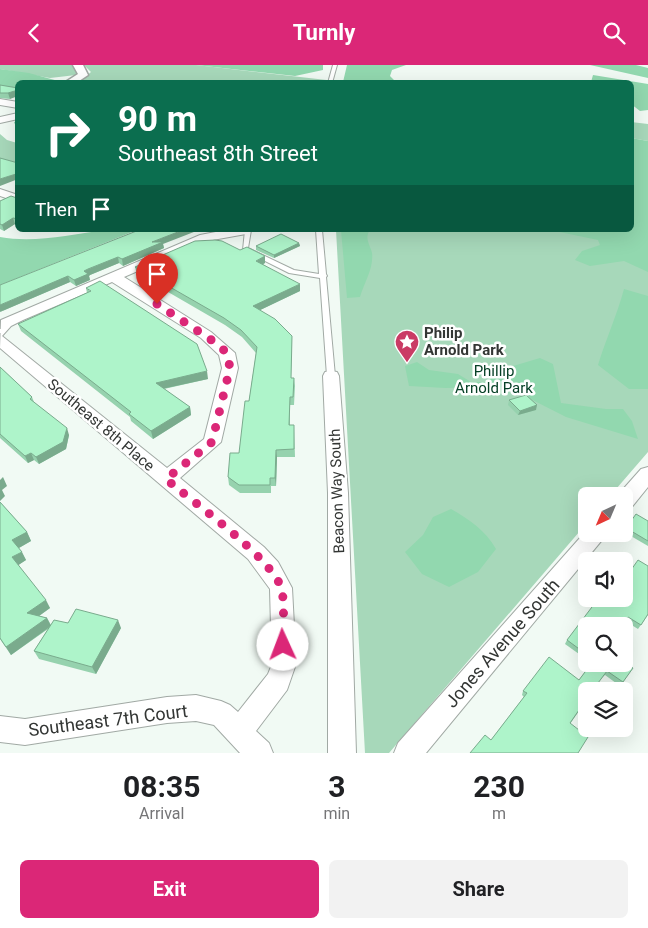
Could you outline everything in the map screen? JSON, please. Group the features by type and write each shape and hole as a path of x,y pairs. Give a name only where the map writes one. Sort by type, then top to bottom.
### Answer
{"street":[{"path":"73,80 83,75 83,71 78,65"},
{"path":"0,102 15,105"},
{"path":"0,110 15,105"},
{"path":"0,120 15,117"},
{"path":"0,193 15,198"},
{"path":"0,331 6,323 18,317 204,238 236,232"},
{"path":"114,277 206,335 227,353 230,368 212,442 166,479"},
{"name":"Southeast 8th Place","path":"0,340 256,553 270,569 281,588 284,664 278,681 239,732"},
{"name":"Beacon Way South","path":"331,376 338,493 342,753"},
{"path":"633,492 648,474"},
{"name":"Jones Avenue South","path":"408,753 588,543"},
{"name":"Southeast 7th Court","path":"0,729 25,732 167,710 196,708 221,714 259,753"}],"lane":[{"path":"331,80 335,65"},
{"path":"247,232 245,249 291,273 306,276 324,276"},
{"name":"Beacon Way South","path":"319,232 331,376"}],"green space":[{"path":"0,65 72,65 78,72 76,75 50,78 0,69"},
{"path":"84,65 196,65 327,80 82,80 91,72"},
{"path":"196,65 323,65 323,70 295,76"},
{"path":"347,65 406,65 392,70 390,76 394,80 343,80"},
{"path":"590,65 636,65 648,68 648,78"},
{"path":"0,69 29,73 55,80 15,80 15,90 0,88"},
{"path":"593,75 624,80 592,80"},
{"path":"634,82 648,84 648,110 640,111 634,106"},
{"path":"634,122 648,124 648,141 634,139"},
{"path":"0,134 7,140 15,142 15,163 0,159"},
{"path":"634,139 648,141 648,272 624,261 590,266 575,260 582,251 600,245 598,240 560,232 634,232"},
{"path":"91,232 132,232 0,285 0,237 39,239"},
{"name":"Phillip Arnold Park","path":"336,232 570,232 648,247 648,452 618,487 578,487 578,533 389,753 365,753"},
{"path":"341,232 369,232 367,238 372,253 372,264 360,297 347,298"},
{"path":"624,289 648,296 648,389 629,389 598,365"},
{"path":"540,358 553,364 561,403 606,409 623,409 632,421 638,439 566,417 507,387 445,388 409,386 405,366 417,362 429,370 458,374 471,382 488,382 496,371"},
{"path":"451,509 477,526 496,549 478,572 449,587 422,574 405,552 423,535 433,517"}],"building":[{"path":"0,85 15,88 15,91 0,93"},
{"path":"0,158 15,162 15,174 0,179"},
{"path":"11,196 15,197 15,218 2,225 0,224 0,201"},
{"path":"134,232 178,232 152,242 163,242 122,259 118,257 88,269 84,271 88,274 74,280 68,276 0,305 0,285"},
{"path":"281,234 299,243 274,255 256,246"},
{"path":"195,241 222,241 240,250 247,247 265,256 256,261 300,284 253,306 275,319 292,336 291,378 294,378 293,397 290,397 289,425 294,425 294,449 276,450 275,478 270,478 270,485 239,485 228,477 230,453 239,453 245,401 249,401 257,347 241,330 224,318 135,267"},
{"path":"100,281 197,344 207,371 156,383 190,407 151,431 129,414 131,412 18,324 91,291 86,288"},
{"path":"0,367 32,397 30,399 67,428 63,442 36,457 31,453 25,456 0,434"},
{"path":"526,395 537,405 520,411 509,400"},
{"path":"0,502 27,532 12,540 22,552 12,557 46,600 27,613 47,618 6,647 0,638"},
{"path":"636,514 648,521 648,541 633,532 633,518"},
{"path":"638,560 648,566 648,614 641,625 633,620 633,617 584,617 592,607 633,607 633,567"},
{"path":"76,609 118,620 92,667 34,651 54,620 68,623"},
{"path":"578,625 578,648 567,640"},
{"path":"549,657 579,680 585,672 606,672 599,682 578,682 578,712 570,723 578,729 578,737 588,737 578,753 470,753 485,735 491,740 527,693 523,691"},
{"path":"608,672 630,672 623,682"}],"place":[{"name":"Philip Arnold Park","path":"407,363"}],"route":[{"path":"157,304 216,343 227,353 230,368 216,432 212,442 166,479 256,553 270,569 281,588 283,645"}]}
